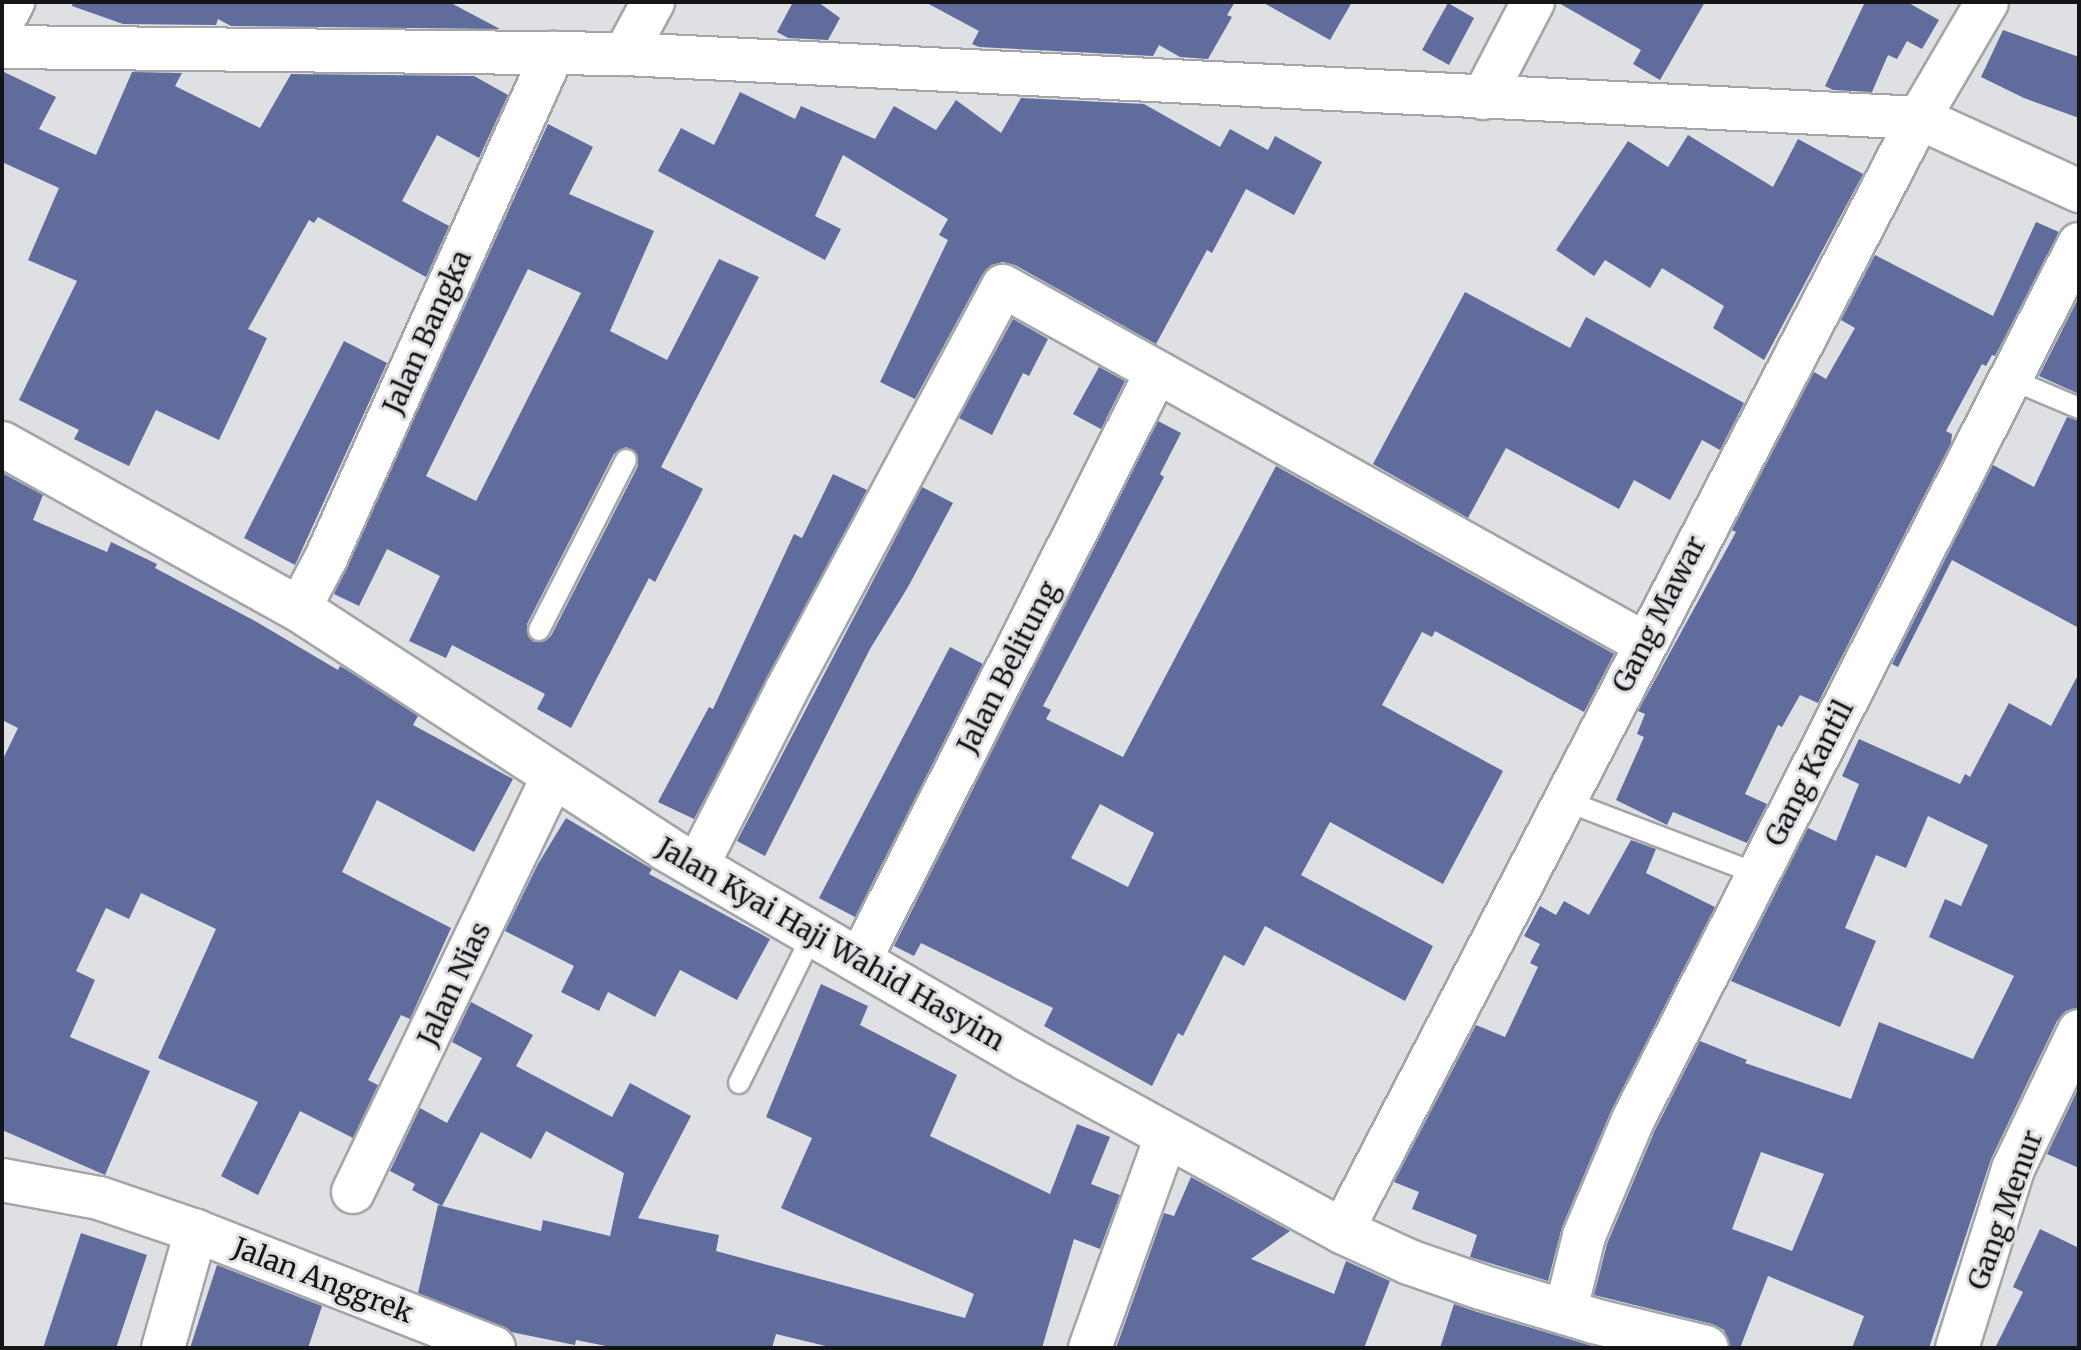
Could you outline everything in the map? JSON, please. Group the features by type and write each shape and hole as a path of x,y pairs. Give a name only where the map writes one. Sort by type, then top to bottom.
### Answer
{"main road":[{"name":"Jalan Kyai Haji Wahid Hasyim","path":"2,444 299,609 697,866 1028,1059 1342,1231 1409,1262 1580,1327 1706,1348"}],"street":[{"path":"2,23 13,2"},
{"path":"625,54 653,2"},
{"path":"1483,98 1533,2"},
{"name":"Gang Mawar","path":"1342,1231 1644,643 1919,118 1987,2"},
{"path":"2,47 625,54 1919,118 2079,191"},
{"name":"Jalan Bangka","path":"299,609 326,558 553,53"},
{"name":"Gang Kantil","path":"1580,1327 1584,1236 1633,1120 2008,378 2079,244"},
{"path":"697,866 786,691 1003,286 1644,643"},
{"name":"Jalan Belitung","path":"860,960 1156,373"},
{"name":"Jalan Nias","path":"353,1192 554,775"},
{"name":"Gang Menur","path":"1957,1348 2013,1169 2079,1031"},
{"path":"1090,1348 1167,1134"},
{"name":"Jalan Anggrek","path":"2,1180 99,1198 196,1231 494,1348"},
{"path":"163,1348 196,1231"}],"lane":[{"path":"2008,378 2079,408"},
{"path":"539,630 626,460"},
{"path":"1563,800 1758,874"},
{"path":"739,1083 813,934"}],"building":[{"path":"73,2 449,2 500,29 231,26 218,19 216,25 123,24 72,6"},
{"path":"793,2 818,2 840,18 828,40 788,38 777,32"},
{"path":"925,2 1235,2 1227,15 1232,17 1208,59 1180,57 1159,45 1153,56 979,47 972,44 979,31"},
{"path":"1262,2 1352,2 1330,40"},
{"path":"1557,2 1705,2 1660,80 1633,64 1641,50"},
{"path":"1865,2 1907,2 1939,20 1922,49 1907,41 1897,59 1888,55 1872,92 1833,90 1825,86"},
{"path":"1448,3 1474,18 1449,65 1422,50"},
{"path":"2003,30 2079,57 2079,118 2024,98 1981,77"},
{"path":"2,71 56,97 39,129 96,155 132,72 182,73 175,86 260,128 291,74 474,76 508,95 479,158 437,135 402,201 449,226 426,277 318,217 314,223 309,220 248,329 267,338 219,440 156,410 129,466 74,439 79,430 19,400 77,281 28,260 59,188 2,162"},
{"path":"740,92 795,119 801,106 875,139 894,106 936,130 956,100 1001,133 1021,98 1144,104 1220,147 1230,129 1268,150 1275,136 1322,162 1294,215 1246,189 1212,253 1207,250 1156,344 1015,265 1003,262 991,265 982,275 915,399 880,382 948,240 939,235 948,219 843,155 815,216 841,229 825,260 658,171 681,128 714,145"},
{"path":"548,124 593,147 569,194 654,231 610,331 667,360 719,259 759,277 661,467 703,489 655,582 649,578 571,728 537,709 545,694 452,645 446,658 409,641 440,576 387,549 359,606 334,594","holes":["528,269 581,293 476,501 426,476","626,447 637,454 638,466 551,636 545,641 534,642 528,636 527,624 614,454"]},
{"path":"1688,135 1773,187 1798,139 1863,174 1764,360 1713,328 1724,306 1662,268 1650,288 1605,260 1594,276 1556,250 1628,141 1668,167"},
{"path":"2036,222 2059,232 1995,356 1992,355 1986,366 1982,364 1946,431 1952,434 1951,443 1818,703 1800,695 1782,727 1778,725 1745,794 1767,804 1747,843 1673,812 1667,825 1616,800 1644,737 1637,734 1645,714 1638,711 1736,532 1732,530 1814,372 1826,379 1855,328 1841,320 1875,255 1993,316"},
{"path":"1465,292 1570,348 1586,317 1744,403 1720,450 1702,440 1670,500 1634,480 1619,509 1506,448 1468,518 1373,464"},
{"path":"2079,297 2079,394 2039,376"},
{"path":"1013,319 1048,339 1029,376 1023,373 992,435 959,418"},
{"path":"344,341 387,363 295,565 244,538"},
{"path":"1099,367 1125,381 1101,429 1073,414"},
{"path":"2067,417 2079,421 2079,628 1952,560 1898,667 1892,664 1993,465 2034,487"},
{"path":"1158,421 1181,433 1160,474 1164,477 1043,706 1051,710 1046,719 1123,757 1276,466 1614,654 1584,712 1435,631 1432,637 1422,632 1382,705 1503,771 1443,884 1330,822 1301,875 1433,946 1405,1001 1265,926 1244,966 1224,955 1183,1036 1178,1033 1152,1086 1044,1026 1053,1008 921,943 914,956 894,946","holes":["1100,804 1154,833 1128,887 1071,858"]},
{"path":"2,473 43,495 33,520 107,552 111,542 157,564 155,568 338,670 340,666 347,670 418,716 413,725 513,779 474,852 377,800 342,872 451,928 410,1019 401,1015 368,1080 378,1085 353,1138 300,1111 258,1195 221,1176 258,1102 158,1058 216,929 141,893 129,919 106,908 76,971 95,980 70,1037 150,1071 105,1175 2,1130 2,761 18,728 2,720"},
{"path":"833,474 867,490 694,819 658,802 709,707 713,709 794,534 802,538"},
{"path":"922,487 953,503 870,649 765,856 737,841"},
{"path":"950,647 983,664 855,917 819,898"},
{"path":"2079,673 2079,1007 2066,1011 2057,1021 1991,1159 1929,1348 1852,1348 1864,1316 1768,1276 1740,1348 1730,1348 1724,1330 1712,1324 1594,1295 1607,1244 1655,1130 1700,1041 1747,1060 1745,1063 1851,1099 1879,1022 1973,1059 2014,976 1929,937 1945,899 1961,906 1988,845 1928,816 1906,868 1876,855 1845,928 1876,941 1840,1027 1731,981 1808,828 1836,841 1859,784 1842,776 1859,739 1960,784 1965,774 1970,777 2009,703 2051,726","holes":["1761,1152 1824,1174 1792,1251 1732,1229"]},
{"path":"566,818 652,869 649,874 770,939 737,1000 680,970 655,1017 608,992 599,1011 561,992 574,966 505,931 538,864"},
{"path":"1631,840 1656,849 1646,873 1715,907 1611,1111 1562,1227 1548,1281 1470,1257 1477,1235 1412,1209 1419,1192 1394,1182 1476,1025 1505,1037 1538,967 1530,963 1540,944 1524,936 1540,906 1556,915 1564,901 1589,915"},
{"path":"821,984 868,1006 860,1025 957,1075 930,1136 1050,1194 1077,1124 1110,1137 1091,1184 1120,1195 1100,1249 1074,1239 1042,1348 834,1348 776,1334 772,1348 616,1348 576,1340 575,1345 511,1332 418,1293 438,1205 442,1206 412,1190 415,1184 390,1171 420,1108 447,1123 482,1058 452,1042 471,1002 533,1035 516,1066 612,1117 630,1083 691,1116 638,1218 719,1235 716,1251 965,1318 974,1294 781,1208 812,1138 766,1117","holes":["546,1131 624,1173 610,1236 543,1220 541,1231 442,1206 481,1132 531,1159"]},
{"path":"2079,1087 2079,1168 2047,1154"},
{"path":"1191,1177 1290,1231 1251,1259 1334,1294 1346,1261 1390,1281 1364,1348 1116,1348 1164,1213 1174,1216"},
{"path":"2040,1229 2079,1248 2079,1348 1995,1348 2023,1292 2013,1287"},
{"path":"81,1233 147,1255 116,1348 43,1348"},
{"path":"217,1265 322,1306 308,1348 190,1348"},
{"path":"1454,1304 1474,1311 1599,1348 1440,1348"}]}
